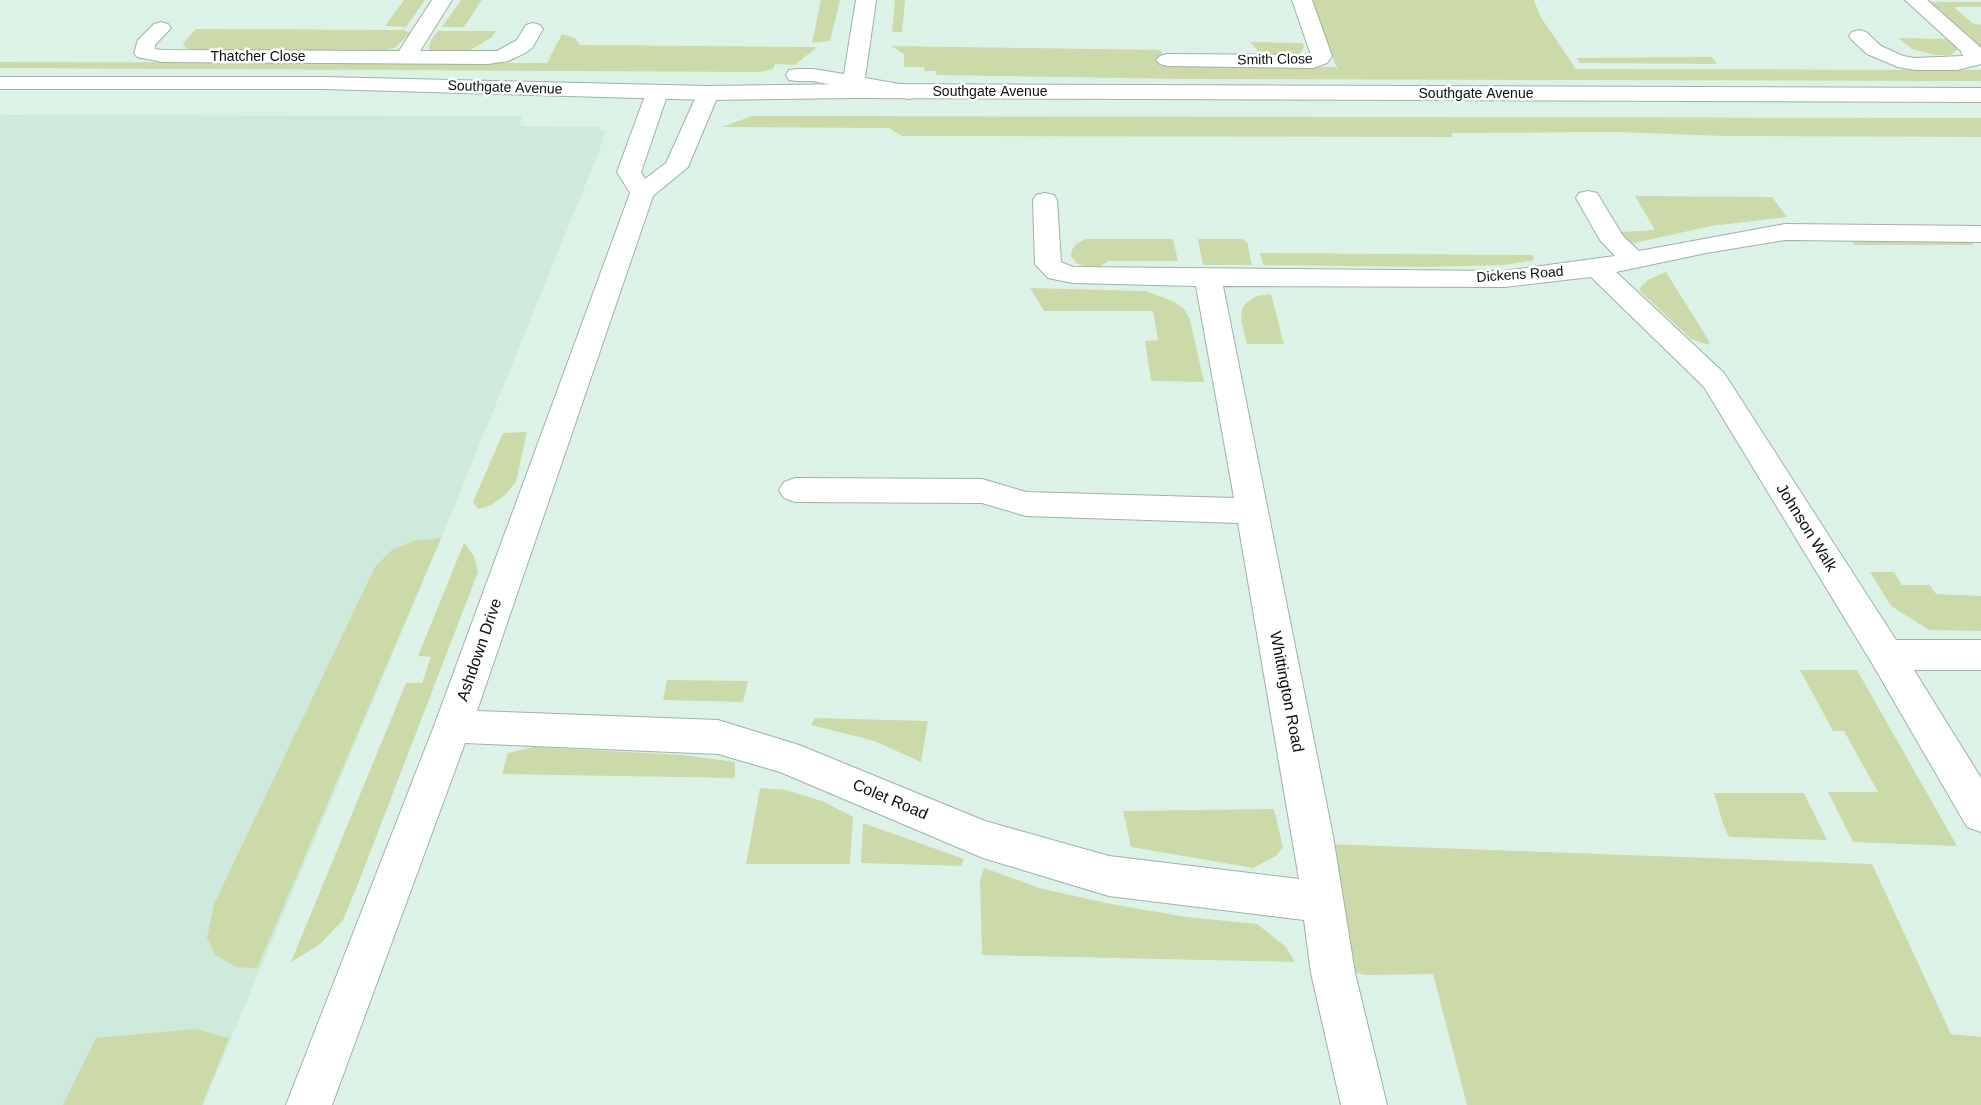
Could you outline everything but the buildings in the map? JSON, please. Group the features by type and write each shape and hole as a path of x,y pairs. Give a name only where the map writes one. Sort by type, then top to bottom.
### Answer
{"street":[{"path":"405,58 442,0"},
{"path":"797,75 854,80 866,0"},
{"name":"Smith Close","path":"1167,60 1313,62 1320,59 1322,56 1302,0"},
{"path":"1859,36 1874,50 1898,61 1915,64 1957,64 1974,59 1971,49 1915,0"},
{"name":"Thatcher Close","path":"161,28 145,44 144,53 162,56 501,57 525,44 533,29"},
{"name":"Southgate Avenue","path":"0,84 336,83 708,93 854,80 909,92 1981,95"},
{"path":"657,93 629,172 642,192 676,167 708,93"},
{"name":"Ashdown Drive","path":"309,1105 453,726 642,192"},
{"path":"1588,198 1613,240 1633,260"},
{"name":"Dickens Road","path":"1045,200 1048,264 1057,272 1073,275 1504,279 1597,268 1706,245 1785,232 1981,234"},
{"name":"Johnson Walk","path":"1597,268 1713,380 1886,655 1981,814"},
{"name":"Whittington Road","path":"1208,278 1324,902 1333,973 1364,1105"},
{"path":"795,490 982,491 1026,504 1251,511"},
{"path":"1886,655 1981,655"},
{"name":"Colet Road","path":"453,726 718,737 786,757 983,838 1109,876 1324,902"}],"shaded area":[{"path":"0,115 522,116 520,126 597,127 605,132 448,522 203,1105 0,1105"}],"green space":[{"path":"404,0 425,0 406,27 385,26"},
{"path":"461,0 482,0 464,27 442,27"},
{"path":"821,0 840,0 830,41 812,43"},
{"path":"895,0 905,0 902,32 892,32"},
{"path":"1312,0 1534,0 1540,16 1576,69 1981,70 1981,81 1184,79 936,75 936,71 924,71 925,67 904,67 904,54 891,46 1161,50 1165,67 1335,67 1338,71"},
{"path":"1931,2 1981,2 1981,7 1954,7 1972,23 1981,25 1981,50"},
{"path":"196,29 404,30 410,33 395,48 371,53 192,51 183,43"},
{"path":"438,31 496,31 492,37 472,49 463,52 431,53 429,48 431,40"},
{"path":"562,34 575,38 580,45 817,47 795,65 775,64 773,69 760,72 0,68 0,62 547,63"},
{"path":"1898,38 1949,39 1958,49 1951,55 1934,55 1912,49"},
{"path":"1250,42 1302,43 1304,46 1300,54 1279,56 1258,51"},
{"path":"1712,57 1717,64 1580,63 1576,58"},
{"path":"752,116 1981,118 1981,137 1724,136 1617,132 1452,133 1453,137 902,136 889,128 722,127"},
{"path":"1635,196 1772,197 1787,217 1711,226 1630,244 1618,234 1655,230"},
{"path":"1086,239 1173,239 1178,261 1109,261 1095,269 1085,267 1076,263 1071,256 1076,244"},
{"path":"1198,239 1242,239 1247,242 1252,265 1203,265"},
{"path":"1852,240 1970,241 1974,245 1854,245"},
{"path":"1260,253 1533,255 1534,260 1504,265 1428,267 1263,265"},
{"path":"1666,272 1709,341 1709,345 1691,339 1640,291 1641,286 1648,280"},
{"path":"1030,288 1145,291 1175,302 1185,310 1190,320 1204,382 1151,381 1145,341 1158,340 1153,311 1044,311"},
{"path":"1271,294 1284,344 1247,344 1241,320 1242,309 1247,302 1257,296"},
{"path":"527,432 516,482 505,495 491,505 478,509 473,502 503,433"},
{"path":"441,538 257,968 237,967 215,955 207,938 214,904 375,567 392,550 414,541"},
{"path":"464,543 474,556 478,572 358,884 343,920 319,945 291,962 406,683 422,683 431,657 418,656"},
{"path":"1870,572 1894,572 1902,585 1930,585 1936,594 1981,596 1981,631 1929,630 1891,606"},
{"path":"1800,670 1857,670 1957,846 1853,842 1828,792 1878,792 1844,731 1833,731"},
{"path":"667,680 748,681 743,702 663,700"},
{"path":"815,718 928,721 921,762 874,741 811,725"},
{"path":"534,747 684,755 735,762 735,778 502,774 508,753"},
{"path":"760,788 786,790 822,801 853,817 850,864 746,864"},
{"path":"1714,793 1804,793 1827,840 1729,837"},
{"path":"1274,809 1283,847 1276,856 1253,868 1131,847 1123,811"},
{"path":"863,823 964,859 961,866 861,863"},
{"path":"1328,844 1872,864 1951,1034 1981,1037 1981,1105 1467,1105 1433,974 1366,975 1348,971"},
{"path":"984,868 1043,889 1116,905 1187,917 1257,924 1286,947 1295,962 982,955 980,880"},
{"path":"195,1029 229,1038 202,1105 63,1105 96,1038"}]}
